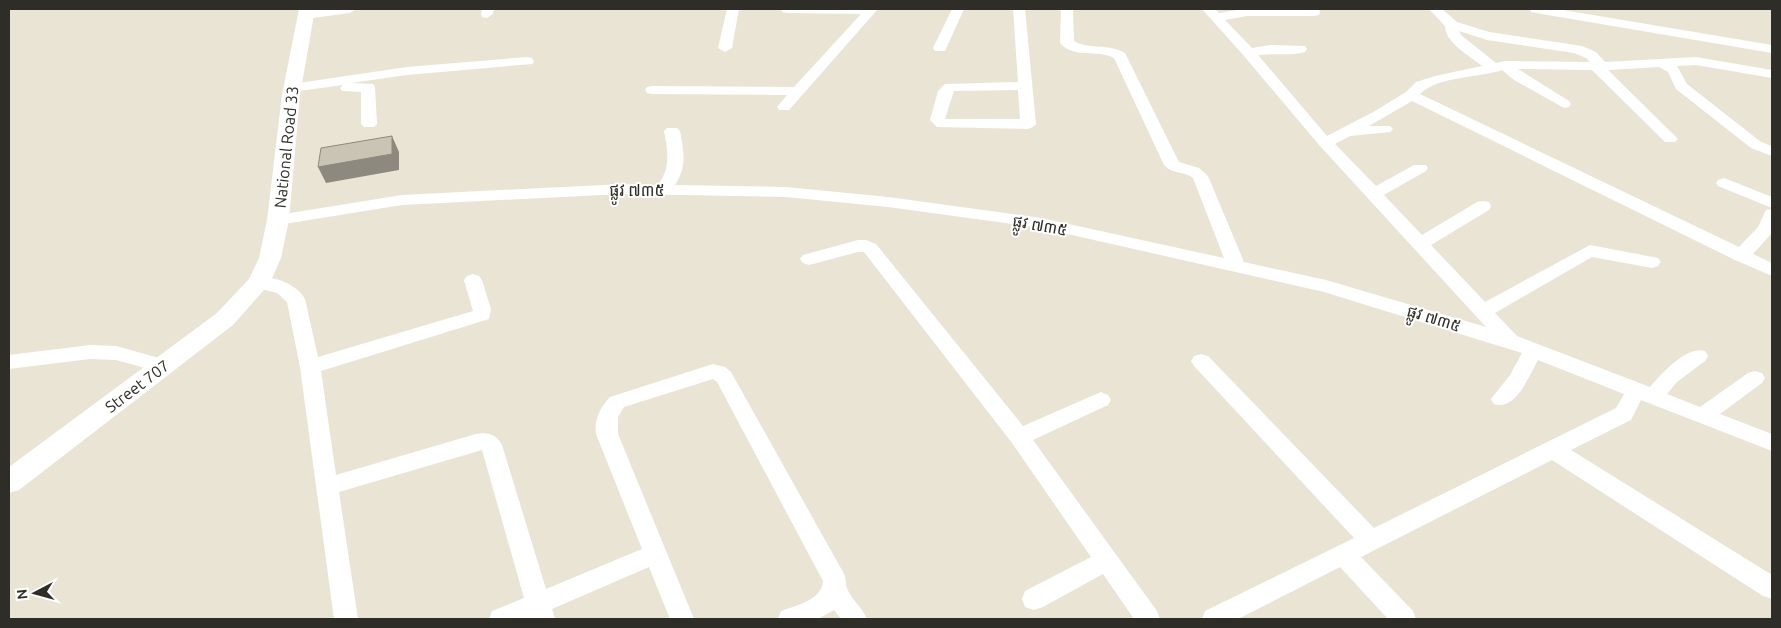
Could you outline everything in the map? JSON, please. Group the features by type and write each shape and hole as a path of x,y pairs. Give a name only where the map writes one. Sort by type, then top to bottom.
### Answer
{"main road":[{"name":"National Road 33","path":"258,283 270,258 278,220 292,92 306,12"},
{"name":"Street 707","path":"9,482 226,319 258,283"}],"street":[{"path":"306,12 350,9"},
{"path":"725,48 733,9"},
{"path":"788,9 871,10"},
{"path":"940,48 958,9"},
{"path":"1019,9 1026,86 1029,121 1026,125 942,124 937,120 945,91 950,87 1026,86"},
{"path":"1068,9 1067,43 1073,47 1109,50 1120,56 1172,164 1179,169 1193,170 1200,176 1236,265"},
{"path":"1435,9 1452,25 1487,36 1577,49 1591,54 1598,66 1670,139"},
{"path":"1536,9 1772,49"},
{"path":"1578,9 1772,41"},
{"path":"784,107 871,10"},
{"path":"1213,13 1264,10 1314,12"},
{"path":"1213,13 1250,53 1325,143 1421,244 1510,342"},
{"path":"1575,23 1577,49"},
{"path":"1452,25 1452,32 1456,38 1564,104"},
{"path":"1250,53 1300,49"},
{"path":"292,92 407,71 527,61"},
{"path":"1325,143 1412,94 1421,85 1435,80 1499,66 1598,66 1696,61 1772,74"},
{"path":"1662,63 1674,70 1681,86 1756,145 1772,151"},
{"path":"292,92 357,86 368,87 369,124"},
{"path":"652,90 797,91"},
{"path":"1412,94 1772,270"},
{"path":"1348,131 1385,129"},
{"path":"662,190 676,172 676,152 672,131"},
{"path":"1374,194 1420,168"},
{"path":"1724,183 1772,203"},
{"name":"ផ្លូវ ៧៣៥","path":"278,220 402,200 623,189 786,192 888,202 1040,223 1326,286 1533,350 1772,443"},
{"path":"1421,244 1483,206"},
{"path":"1741,256 1766,230 1772,214"},
{"path":"809,259 858,246 869,247 1019,437 1148,619"},
{"path":"1483,311 1590,251 1652,262"},
{"path":"310,367 482,314 473,280"},
{"path":"258,283 283,288 296,300 310,367 346,619"},
{"path":"1501,399 1517,380 1533,350"},
{"path":"9,362 90,352 116,353 164,366"},
{"path":"1214,619 1624,414 1644,393 1698,356"},
{"path":"1201,361 1371,541"},
{"path":"682,619 607,434 606,417 617,402 628,397 701,374 718,372 724,377 835,580 835,592 831,599 790,619"},
{"path":"1702,416 1754,378"},
{"path":"1019,437 1102,400"},
{"path":"327,487 476,442 484,441 491,445 540,611"},
{"path":"1553,450 1772,588"},
{"path":"501,619 540,611 655,554"},
{"path":"1344,554 1404,619"},
{"path":"1034,599 1107,560"},
{"path":"835,592 855,619"}],"building":[{"path":"392,136 392,154 318,167 321,148"}]}
